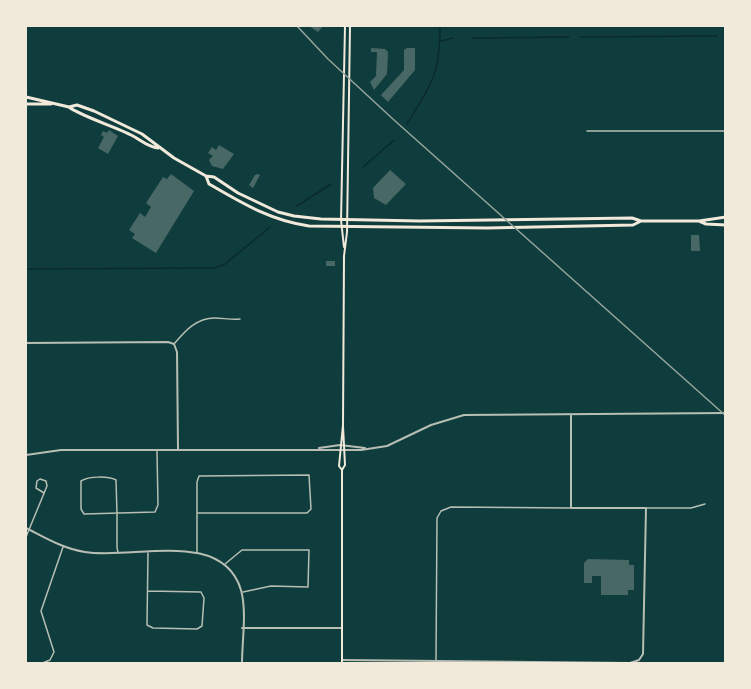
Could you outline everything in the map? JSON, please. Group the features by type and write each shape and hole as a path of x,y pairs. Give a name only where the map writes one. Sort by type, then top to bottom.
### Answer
{"main road":[{"path":"342,662 342,470 345,450 343,425 344,248 347,227 345,26"},
{"path":"344,248 341,220 350,26"},
{"path":"26,97 69,107 75,112 119,129 158,148 206,176 214,177 238,193 278,212 307,218 341,220 632,218 641,221 699,221 725,217"},
{"path":"26,104 53,103"},
{"path":"69,107 77,105 119,122 156,142 158,148"},
{"path":"206,176 209,184 257,212 276,219 309,225 487,228 633,225 641,221"},
{"path":"699,221 706,224 725,225"},
{"path":"342,470 339,466 343,425"}],"street":[{"path":"587,131 726,131"},
{"path":"725,225 726,177"},
{"path":"174,344 189,327 200,322 212,318 240,319"},
{"path":"26,343 168,342 174,344"},
{"path":"174,344 177,352 178,449"},
{"path":"26,454 50,450 319,448 345,450 387,446 436,422 464,415 726,413"},
{"path":"571,415 571,508"},
{"path":"319,448 340,445 365,448"},
{"path":"117,553 117,514 114,479 83,479 81,483 82,513 117,514 151,513 157,510 157,450"},
{"path":"197,513 307,513 311,509 309,475 199,476 197,513 197,552"},
{"path":"26,537 27,529 44,493 47,484 40,479 37,481 36,488 44,493"},
{"path":"436,661 437,518 441,511 451,507 691,508 705,504"},
{"path":"342,662 634,663 643,654 646,508"},
{"path":"27,529 64,546 84,552 197,552 211,556 225,564 234,575 242,592 242,663"},
{"path":"40,663 50,660 54,652 41,611 64,546"},
{"path":"225,564 242,550 310,551 308,587 271,586 242,592"},
{"path":"148,553 146,622 149,627 196,629 202,626 204,598 201,592 148,591"},
{"path":"242,628 342,628"}],"building":[{"path":"309,26 323,26 318,32"},
{"path":"371,48 385,49 388,52 387,74 374,90 370,82 376,76 377,52 371,52"},
{"path":"415,48 415,70 388,102 381,95 404,70 404,50"},
{"path":"109,130 118,136 108,154 98,148 104,137 101,135 103,131 107,133"},
{"path":"219,145 234,154 223,169 212,166 209,160 213,156 208,153 212,147 216,150"},
{"path":"390,170 406,184 386,205 374,198 373,188"},
{"path":"171,174 194,191 156,253 132,238 135,234 129,230 140,213 145,217 151,207 146,203 163,177 167,179"},
{"path":"258,174 260,175 253,188 249,185"},
{"path":"691,235 699,235 700,251 691,251"},
{"path":"326,261 335,261 335,266 326,266"},
{"path":"588,559 629,560 629,565 634,565 634,590 628,590 628,595 601,595 601,576 592,576 592,583 584,583 584,563"}],"waterway":[{"path":"407,124 433,78 440,43 440,26"},
{"path":"580,37 717,36"},
{"path":"472,38 569,37"},
{"path":"441,41 453,38"},
{"path":"363,167 394,140"},
{"path":"297,206 331,184"},
{"path":"26,269 215,268 225,264 270,227"}],"railway":[{"path":"297,26 328,59 394,120 726,416"}]}
